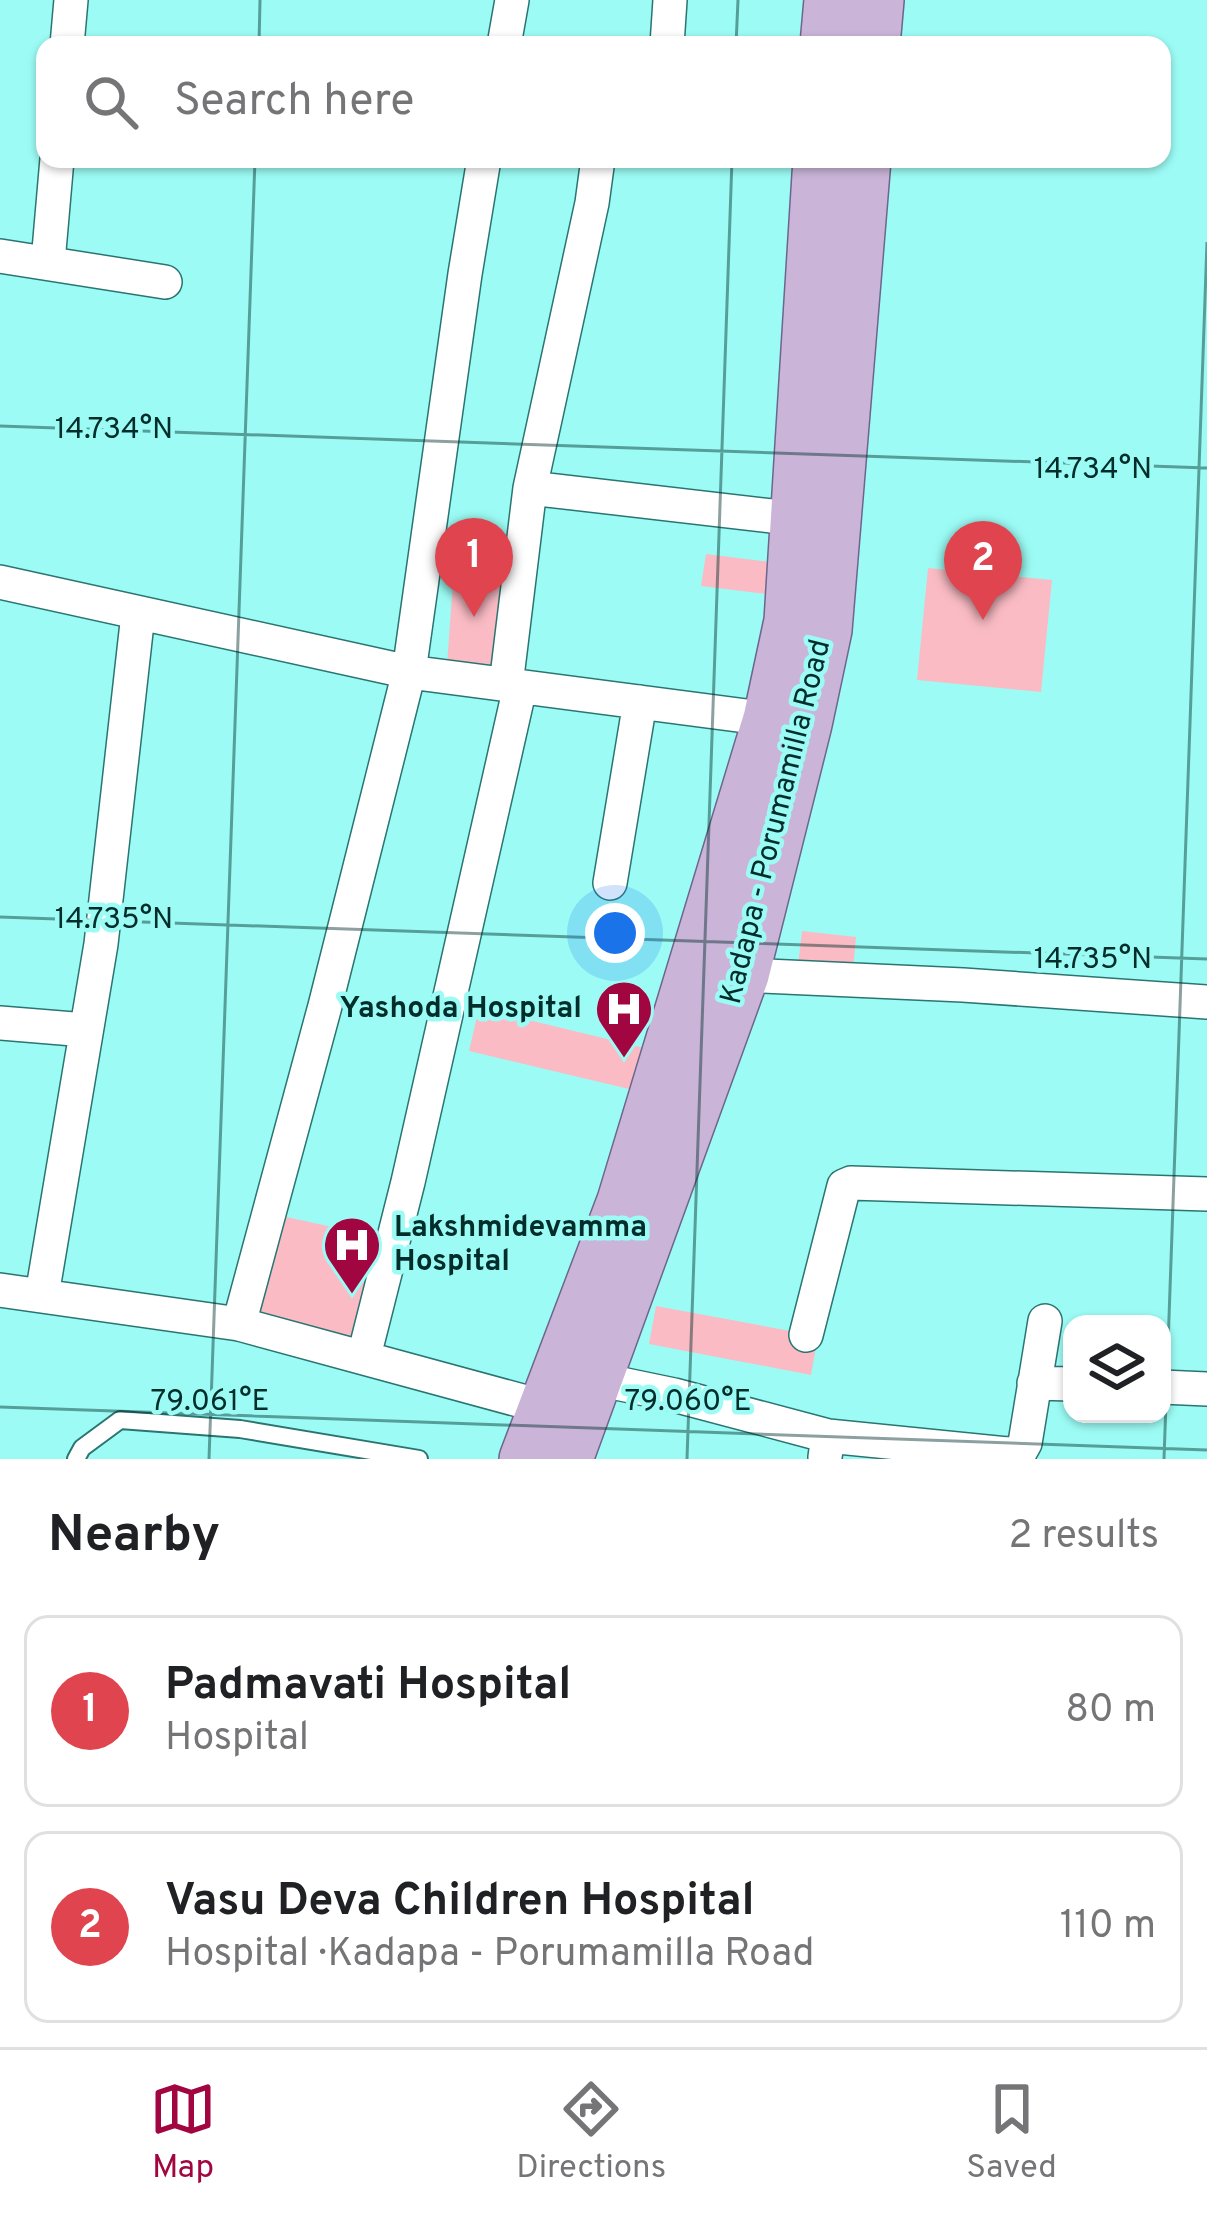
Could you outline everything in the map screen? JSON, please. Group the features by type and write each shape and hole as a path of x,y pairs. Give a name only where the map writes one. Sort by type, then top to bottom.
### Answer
{"main road":[{"path":"827,36 830,0"},
{"path":"875,36 878,0"},
{"path":"525,1459 623,1201 769,719 790,621 818,168"},
{"name":"Kadapa - Porumamilla Road","path":"567,1459 743,976 806,724 826,630 864,168"}],"street":[{"path":"68,36 71,0"},
{"path":"506,36 512,0"},
{"path":"668,36 670,0"},
{"path":"48,262 56,168"},
{"path":"239,1324 326,1006 409,672 483,168"},
{"path":"364,1356 408,1182 513,686 530,488 597,168"},
{"path":"0,256 166,282"},
{"path":"530,488 798,519"},
{"path":"0,582 409,672 769,719"},
{"path":"42,1294 101,944 138,614"},
{"path":"610,883 640,702"},
{"path":"743,976 1207,1002"},
{"path":"0,1023 86,1030"},
{"path":"806,1335 844,1186 851,1183 1207,1194"},
{"path":"0,1290 239,1324 544,1407"},
{"path":"597,1379 674,1395 826,1448 1006,1454 1020,1452 1024,1443 1045,1321"},
{"path":"1034,1383 1063,1384"},
{"path":"1171,1387 1207,1389"}],"lane":[{"path":"76,1459 82,1448 121,1420 240,1429 419,1459"}],"building":[{"path":"706,554 786,564 782,596 701,586"},
{"path":"454,567 505,570 499,668 447,665"},
{"path":"928,568 1052,580 1041,692 917,680"},
{"path":"802,931 856,937 853,970 798,965"},
{"path":"479,1008 661,1052 650,1094 469,1051"},
{"path":"282,1216 387,1239 364,1340 259,1317"},
{"path":"656,1306 818,1336 811,1375 649,1344"}],"place":[{"name":"Padmavati Hospital","path":"474,617"},
{"name":"Vasu Deva Children Hospital","path":"983,620"},
{"name":"Yashoda Hospital","path":"624,1060"},
{"name":"Lakshmidevamma Hospital","path":"352,1296"}]}
